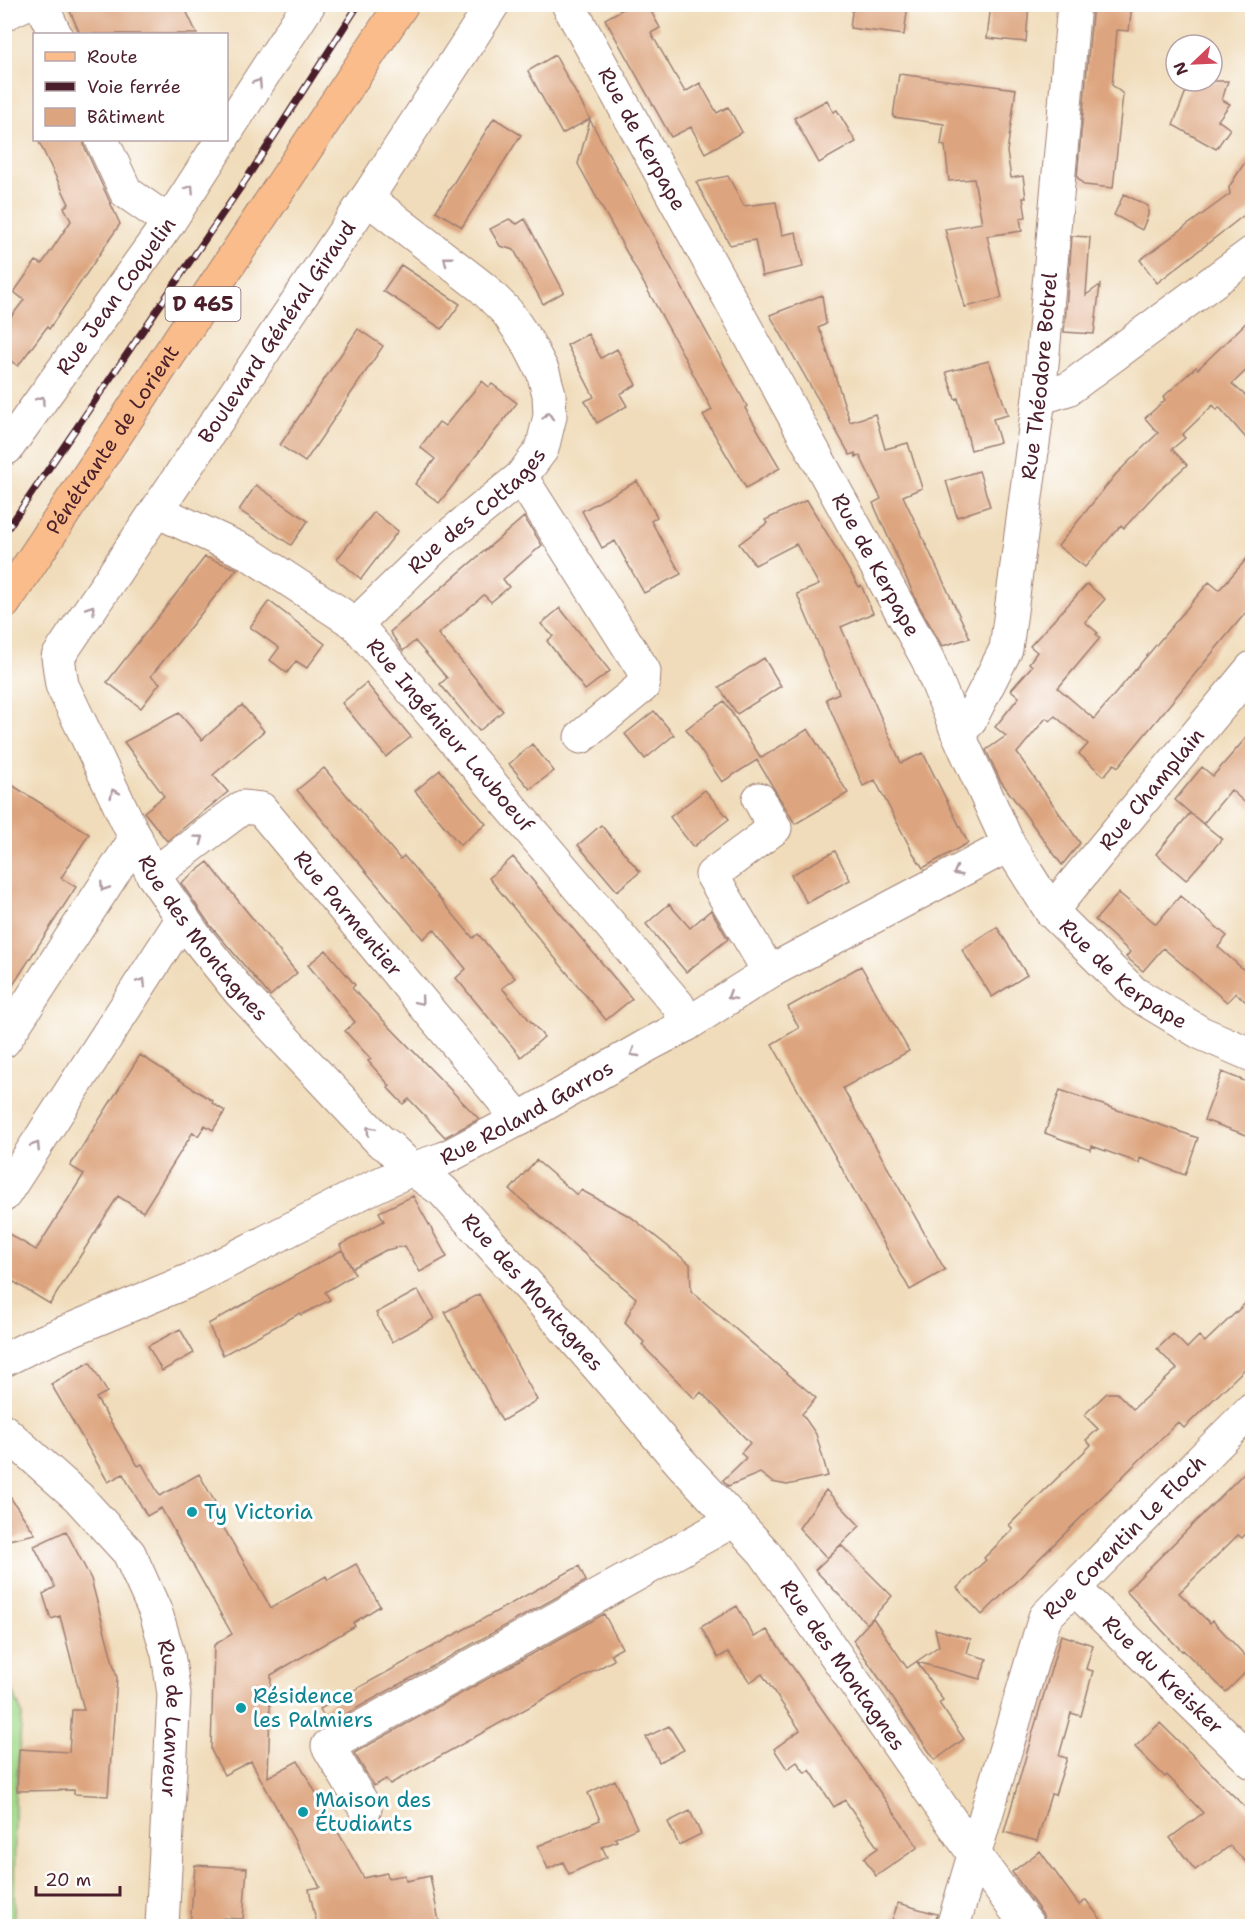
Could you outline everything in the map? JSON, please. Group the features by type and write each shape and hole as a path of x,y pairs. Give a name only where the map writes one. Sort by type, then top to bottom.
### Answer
{"main road":[{"name":"Pénétrante de Lorient","path":"4,603 402,4"}],"street":[{"path":"4,14 25,4"},
{"path":"41,4 55,33"},
{"path":"228,129 309,4"},
{"name":"Boulevard Général Giraud","path":"58,657 367,198 493,4"},
{"name":"Rue de Kerpape","path":"568,4 928,660 957,731 1009,845 1051,911 1134,993 1201,1033 1252,1055"},
{"name":"Rue Théodore Botrel","path":"957,731 969,722 1006,649 1039,398 1074,4"},
{"path":"102,141 126,192 168,222"},
{"name":"Rue Jean Coquelin","path":"6,448 168,222 221,141"},
{"name":"Rue des Cottages","path":"356,624 435,547 521,477 542,449 550,416 549,394 543,372 528,343 507,312 483,288 367,198"},
{"path":"1039,398 1068,389 1252,253"},
{"path":"521,477 644,671 643,686 581,736"},
{"name":"Rue Ingénieur Lauboeuf","path":"157,511 248,553 356,624 678,1005 686,1025"},
{"name":"Rue des Montagnes","path":"58,657 62,685 153,874 195,936 239,991 380,1141 412,1169 443,1191 681,1463 764,1552 974,1854 1028,1926"},
{"name":"Rue Champlain","path":"1051,911 1252,668"},
{"path":"759,799 776,828 712,874 769,972"},
{"name":"Rue Parmentier","path":"153,874 243,807 261,809 519,1119"},
{"path":"4,1041 136,838"},
{"name":"Rue Roland Garros","path":"17,1354 195,1278 367,1190 412,1169 445,1158 686,1025 769,972 1009,845"},
{"path":"4,1195 183,918"},
{"name":"Rue Corentin Le Floch","path":"953,1926 1045,1617 1252,1409"},
{"name":"Rue de Lanveur","path":"4,1431 78,1497 129,1553 156,1613 168,1654 174,1694 162,1926"},
{"path":"365,1808 328,1746 734,1520"},
{"name":"Rue du Kreisker","path":"1075,1589 1252,1762"}],"green space":[{"path":"4,1670 22,1714 15,1799 14,1926 4,1926"}],"building":[{"path":"67,4 183,4 197,33 80,33"},
{"path":"632,4 647,4 660,28 651,33 685,92 700,83 717,113 728,107 742,132 705,153 691,127 671,137 605,19"},
{"path":"853,4 908,4 904,35 850,28"},
{"path":"991,4 1029,4 1026,42 987,38"},
{"path":"1093,4 1132,4 1129,31 1117,30 1112,85 1123,94 1113,188 1084,185 1077,177"},
{"path":"555,55 590,119 562,134 528,71"},
{"path":"899,74 1016,89 1007,152 1011,178 1023,176 1026,217 1020,218 1022,231 987,236 1002,298 965,307 945,229 982,223 974,179 949,181 945,146 941,145 944,124 893,117"},
{"path":"1224,81 1228,81 1222,100 1230,104 1218,120 1230,129 1216,149 1173,125 1185,93 1224,93"},
{"path":"827,100 833,112 837,110 856,142 819,163 794,118"},
{"path":"494,118 521,135 462,227 436,211"},
{"path":"590,120 747,406 745,408 780,468 746,488 703,415 712,410 578,164"},
{"path":"38,141 83,141 120,224 49,329 47,327 18,366 4,356 4,326 24,300 14,292 36,261 42,264 71,221 64,207 69,204"},
{"path":"1252,151 1252,209 1157,283 1140,260 1230,194 1229,187"},
{"path":"728,176 744,206 776,202 782,235 796,232 803,267 762,276 755,240 730,245 696,182"},
{"path":"1124,194 1148,206 1148,215 1142,230 1114,215"},
{"path":"509,219 517,224 525,219 564,292 543,304 514,250 500,246 490,229"},
{"path":"1072,236 1090,237 1086,295 1100,285 1094,334 1064,332"},
{"path":"401,265 460,304 442,329 383,291"},
{"path":"822,295 826,324 818,328 850,422 875,414 885,449 908,443 922,488 903,496 970,638 942,646 918,604 873,503 881,499 860,456 856,457 855,453 850,455 770,315"},
{"path":"1252,317 1252,365 1232,384 1252,401 1252,445 1219,407 1217,410 1213,405 1182,435 1185,438 1172,449 1187,465 1158,491 1124,528 1121,525 1085,567 1058,546 1116,474 1158,433 1145,418 1165,400 1163,397 1196,367 1198,369"},
{"path":"358,329 383,346 305,462 280,445"},
{"path":"588,334 601,358 617,349 636,385 620,394 627,406 597,423 585,401 594,397 567,345"},
{"path":"989,361 1008,415 993,419 1000,442 971,450 958,398 955,399 946,372"},
{"path":"482,381 489,387 492,384 517,403 439,503 415,484 435,459 420,447 439,422 445,426"},
{"path":"979,471 990,506 957,517 946,481"},
{"path":"637,481 657,517 651,521 681,574 644,593 615,541 602,548 582,511"},
{"path":"256,485 308,521 291,545 239,510"},
{"path":"807,500 859,587 861,585 873,613 841,627 901,763 923,753 968,843 923,868 875,780 863,786 826,699 839,693 797,594 819,585 796,544 755,565 739,544 767,523 765,520"},
{"path":"374,512 398,531 361,579 337,559"},
{"path":"524,517 542,545 503,579 509,587 491,602 484,595 438,634 503,711 479,731 440,684 447,678 415,641 403,651 390,632"},
{"path":"1252,553 1252,605 1118,767 1114,764 1104,776 1079,754 1088,744 1055,716 1050,721 1046,718 1017,753 1080,843 1062,865 1000,780 986,750 1006,736 995,727 1019,697 1011,690 1032,666 1029,663 1037,652 1030,646 1087,584 1105,599 1085,622 1098,633 1096,634 1100,638 1058,688 1094,719 1209,582 1219,590"},
{"path":"205,557 237,569 151,676 160,683 141,708 107,682"},
{"path":"269,601 325,644 307,668 296,661 287,673 270,660 279,648 250,627"},
{"path":"560,608 610,671 585,690 547,641 553,636 541,624"},
{"path":"764,658 781,686 737,714 719,687"},
{"path":"366,683 411,737 386,757 342,703"},
{"path":"724,701 761,758 808,729 848,793 795,824 757,760 722,782 686,729"},
{"path":"242,705 264,731 213,775 228,792 167,841 144,812 164,796 124,742 179,713 202,740"},
{"path":"654,711 674,735 645,759 625,734"},
{"path":"1252,731 1252,809 1231,790 1203,824 1175,800 1202,767 1213,776"},
{"path":"532,744 554,771 530,789 509,764"},
{"path":"324,768 400,859 404,856 473,938 478,934 515,978 502,988 544,1037 521,1057 456,978 466,969 434,929 423,939 297,790"},
{"path":"440,770 486,824 460,845 415,791"},
{"path":"4,780 89,834 61,878 76,887 4,999"},
{"path":"705,790 729,819 693,847 670,817"},
{"path":"1190,813 1222,839 1186,880 1156,854"},
{"path":"601,825 640,872 617,891 578,845"},
{"path":"835,851 850,880 807,903 791,875"},
{"path":"513,857 632,999 606,1020 489,878"},
{"path":"208,862 297,973 270,996 210,925 181,883"},
{"path":"1119,893 1156,924 1180,896 1227,936 1218,947 1252,977 1252,1007 1236,993 1227,1002 1163,948 1143,971 1126,957 1130,952 1095,920"},
{"path":"669,904 690,928 711,910 728,939 686,972 646,924"},
{"path":"997,927 1027,975 992,997 962,950"},
{"path":"326,950 355,985 352,988 479,1119 445,1137 409,1099 403,1104 388,1088 390,1086 368,1061 371,1059 345,1031 355,1022 308,965"},
{"path":"861,966 909,1051 843,1088 945,1270 910,1290 772,1044 799,1028 788,1007"},
{"path":"140,1055 225,1111 213,1130 205,1125 198,1136 193,1132 143,1212 118,1196 50,1304 4,1276 4,1231 36,1250 84,1174 70,1166"},
{"path":"1222,1072 1252,1084 1252,1137 1204,1120"},
{"path":"1060,1090 1198,1138 1185,1175 1140,1158 1139,1163 1092,1146 1091,1150 1045,1133"},
{"path":"536,1160 577,1195 581,1190 631,1217 690,1264 691,1291 816,1398 802,1414 816,1434 828,1476 787,1485 772,1482 760,1473 728,1486 723,1480 746,1458 741,1453 750,1443 701,1392 695,1399 642,1345 644,1342 625,1323 636,1298 510,1190"},
{"path":"413,1196 447,1257 420,1272 405,1246 386,1250 352,1268 340,1245 384,1221 379,1212"},
{"path":"342,1250 355,1274 325,1292 330,1300 301,1315 300,1313 223,1355 208,1324"},
{"path":"418,1290 434,1319 392,1342 376,1313"},
{"path":"479,1294 537,1400 502,1421 445,1312"},
{"path":"1252,1297 1252,1362 1184,1428 1178,1422 982,1615 957,1588 1013,1529 1009,1525 1091,1445 1086,1440 1098,1429 1084,1415 1107,1393 1117,1393 1133,1409 1177,1369 1157,1349 1173,1334 1187,1348 1199,1336 1205,1342"},
{"path":"180,1329 194,1353 162,1371 148,1346"},
{"path":"90,1362 107,1392 96,1398 138,1466 142,1464 160,1496 199,1474 220,1511 215,1513 271,1608 326,1576 328,1580 356,1564 380,1606 353,1623 355,1626 271,1675 268,1777 298,1761 364,1878 387,1873 388,1878 405,1875 406,1881 430,1876 440,1926 317,1926 309,1889 320,1887 251,1761 224,1775 211,1750 214,1645 232,1634 161,1508 147,1516 123,1474 108,1482 51,1384"},
{"path":"1252,1465 1252,1527 1242,1538 1238,1535 1179,1593 1210,1623 1212,1620 1252,1663 1252,1666 1226,1692 1172,1641 1126,1591"},
{"path":"4,1488 35,1534 4,1541"},
{"path":"826,1490 860,1526 827,1558 799,1528"},
{"path":"66,1531 91,1579 117,1678 108,1796 74,1794 74,1790 17,1791 19,1749 69,1752 72,1710 84,1710 60,1616 51,1619 43,1594 55,1587 34,1546"},
{"path":"841,1545 892,1596 867,1624 815,1570"},
{"path":"579,1566 586,1581 328,1724 320,1709"},
{"path":"737,1606 754,1637 767,1630 918,1847 876,1876 864,1858 878,1848 845,1800 834,1807 810,1770 805,1773 797,1762 787,1769 774,1749 800,1730 762,1674 750,1682 728,1652 718,1658 701,1627"},
{"path":"604,1614 622,1648 611,1654 614,1660 390,1784 386,1779 374,1786 354,1753"},
{"path":"873,1618 907,1668 939,1646 935,1629 971,1639 967,1653 987,1659 980,1679 917,1662 943,1700 939,1703 964,1739 935,1760 853,1640"},
{"path":"1061,1635 1093,1645 1086,1669 1093,1671 1081,1716 1071,1713 1059,1756 1067,1758 1055,1795 1051,1794 1037,1841 1004,1832"},
{"path":"1160,1723 1252,1814 1252,1868 1230,1846 1195,1870 1170,1838 1203,1813 1167,1775 1165,1777 1135,1747"},
{"path":"669,1726 684,1750 659,1762 646,1737"},
{"path":"615,1780 637,1828 615,1838 617,1841 602,1847 607,1857 569,1874 563,1862 548,1869 538,1846 600,1820 588,1793"},
{"path":"690,1811 701,1834 679,1845 668,1822"},
{"path":"1040,1851 1079,1905 1086,1900 1106,1926 1046,1926 1043,1915 1012,1872"},
{"path":"195,1865 247,1868 243,1919 224,1918 223,1926 190,1926"},
{"path":"898,1903 937,1914 935,1926 890,1926"}],"railway":[{"path":"4,534 247,178 359,4"}],"place":[{"name":"Ty Victoria","path":"192,1512"},
{"name":"Résidence les Palmiers","path":"241,1708"},
{"name":"Maison des Étudiants","path":"303,1812"}]}
